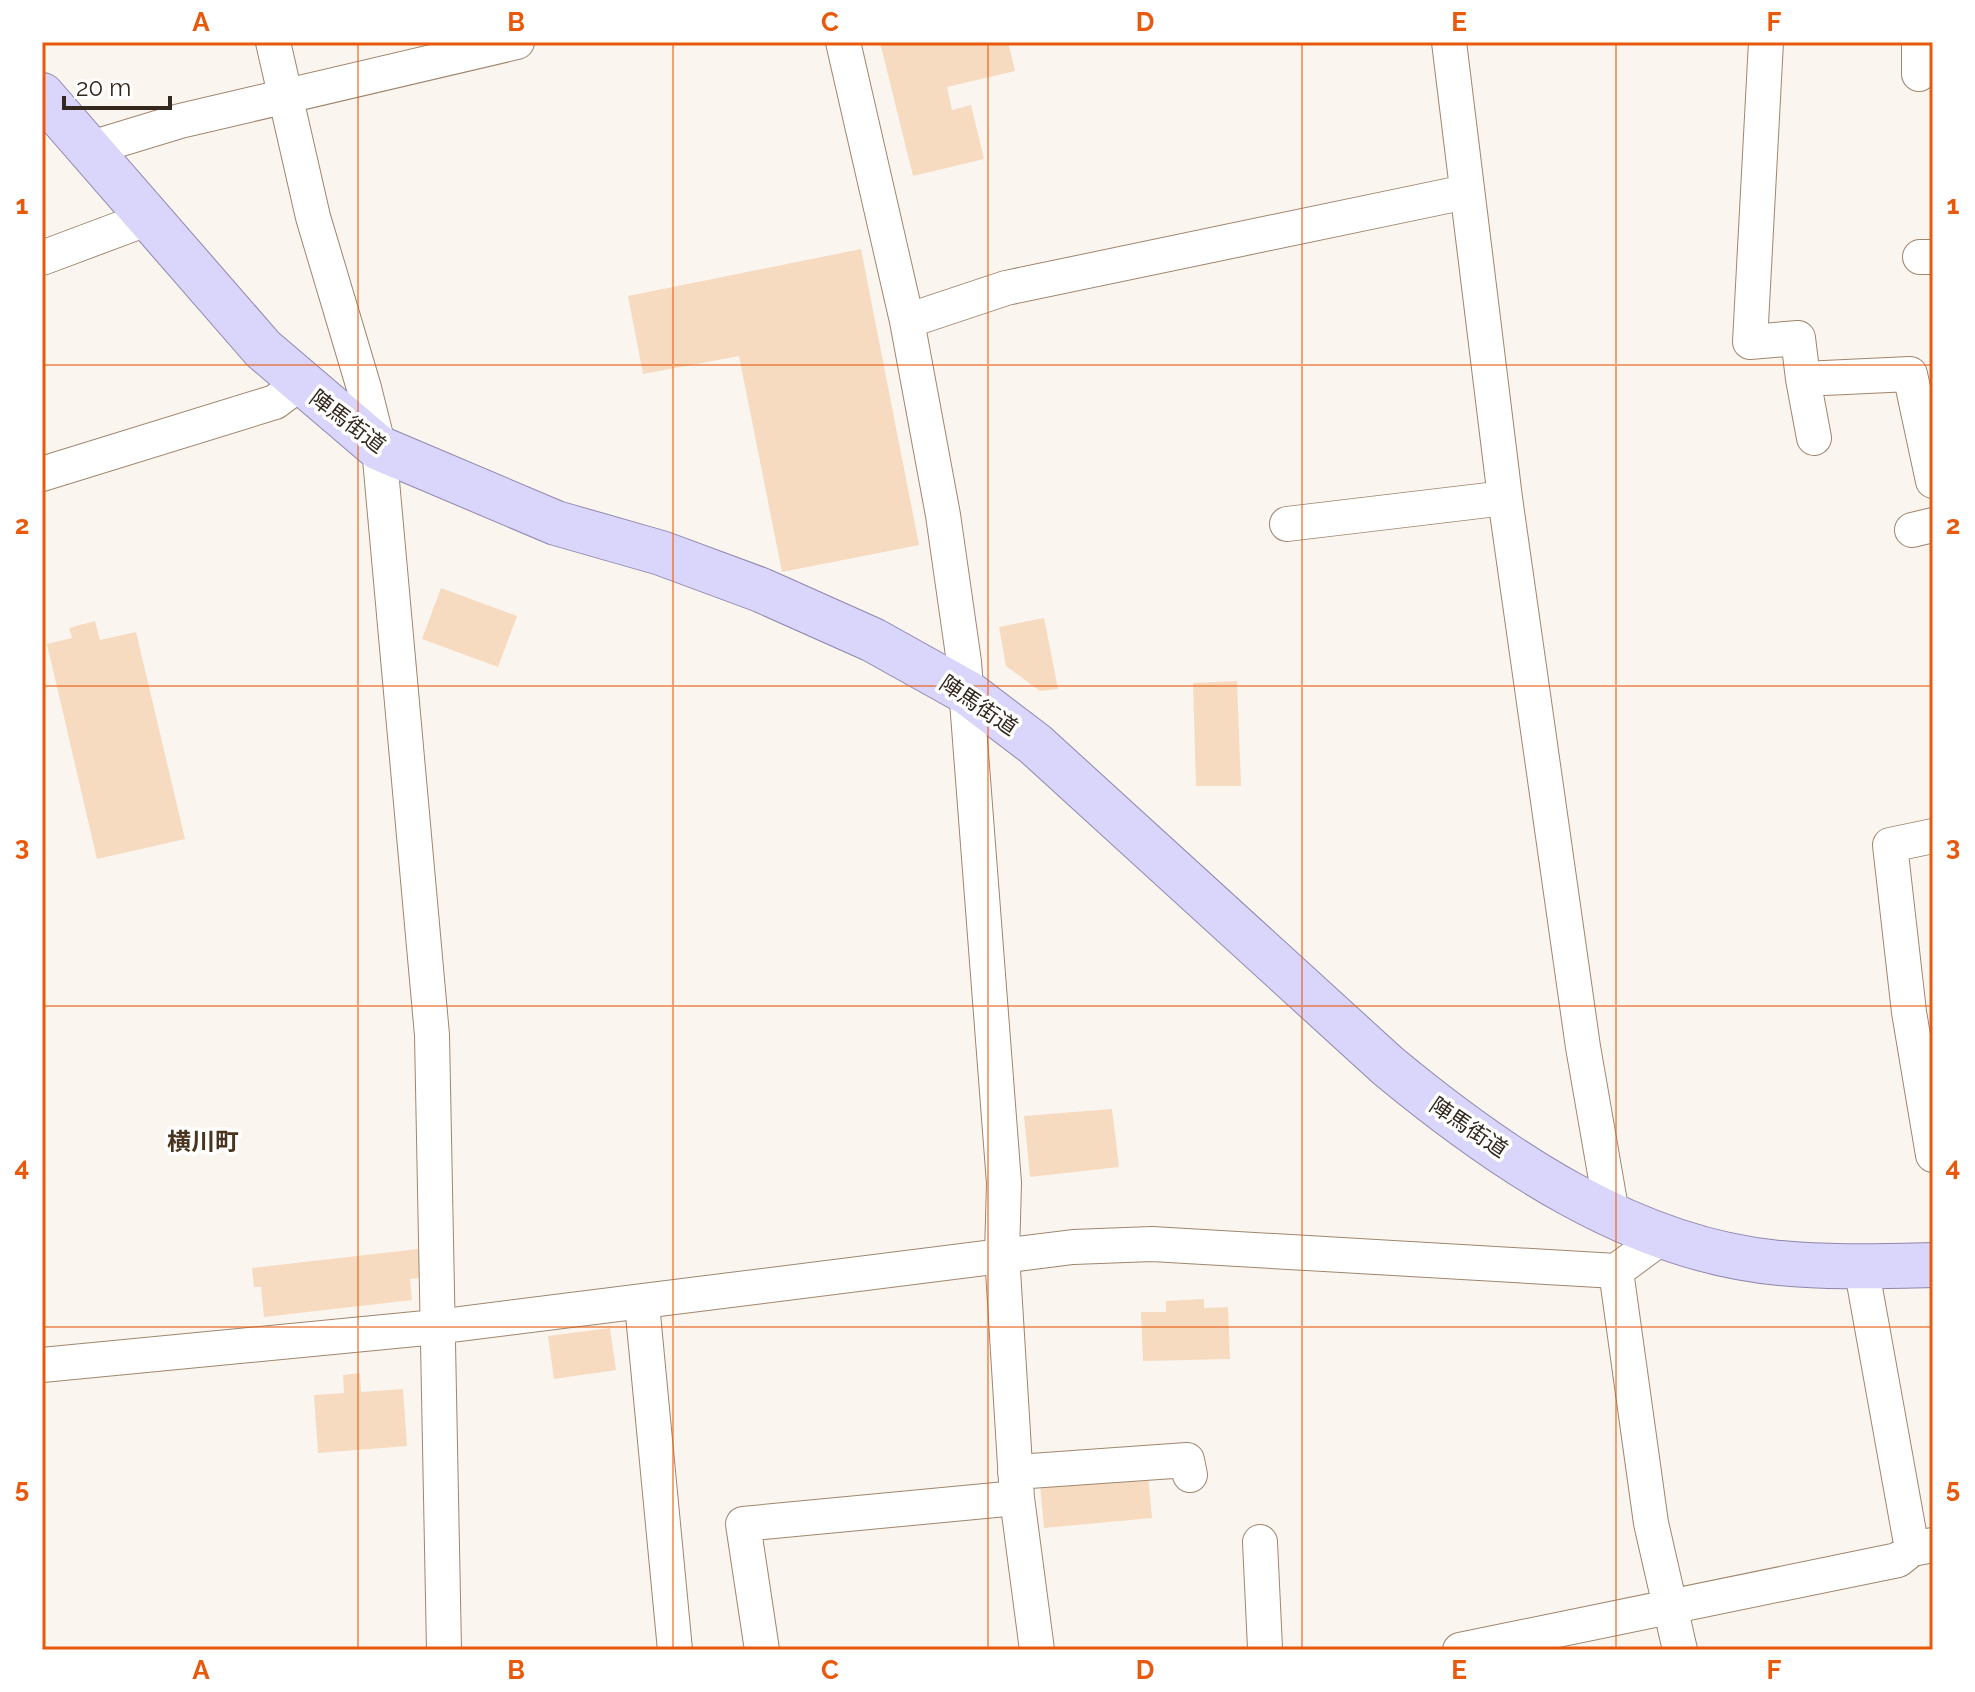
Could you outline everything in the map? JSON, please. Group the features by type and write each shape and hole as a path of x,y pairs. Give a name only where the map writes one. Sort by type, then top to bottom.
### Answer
{"main road":[{"name":"陣馬街道","path":"42,95 263,349 299,384 379,448 556,523 661,553 761,590 873,640 968,693 1035,744 1440,1110 1557,1186 1662,1237 1730,1255 1779,1263 1933,1265"}],"street":[{"path":"273,42 313,217 379,448 432,1035 444,1650"},
{"path":"88,149 180,121 517,42"},
{"path":"843,42 907,321 943,515 968,693 1004,1183 1002,1254 1016,1485 1037,1650"},
{"path":"1449,42 1505,498 1583,1047 1612,1214"},
{"path":"1766,42 1750,342 1798,338 1814,438"},
{"path":"907,321 1019,284 1466,192"},
{"path":"42,258 149,218"},
{"path":"1803,379 1910,374 1933,481"},
{"path":"42,474 275,402 299,384"},
{"path":"1287,524 1505,498"},
{"path":"1933,836 1890,845 1909,1012 1933,1155"},
{"path":"42,1365 642,1304 1002,1254 1152,1244 1616,1271 1662,1237"},
{"path":"1460,1650 1506,1645 1898,1560 1922,1547 1861,1266"},
{"path":"1616,1271 1651,1523 1680,1650"},
{"path":"642,1304 675,1650"},
{"path":"762,1650 743,1524 1187,1460 1190,1475"},
{"path":"1256,1649 1260,1542"}],"building":[{"path":"880,42 1008,42 1015,71 947,87 952,110 971,105 984,159 913,176"},
{"path":"861,249 919,545 782,572 739,356 643,374 628,296"},
{"path":"441,588 517,616 498,667 422,639"},
{"path":"1044,618 1058,689 1040,691 1006,666 999,627"},
{"path":"95,621 100,640 136,632 185,839 97,859 47,644 72,638 69,628"},
{"path":"1237,681 1241,786 1196,786 1193,683"},
{"path":"1112,1109 1119,1167 1030,1177 1024,1116"},
{"path":"418,1249 421,1278 410,1279 412,1300 264,1317 261,1287 254,1287 252,1268"},
{"path":"1204,1299 1204,1308 1228,1307 1230,1359 1143,1361 1141,1312 1166,1312 1166,1301"},
{"path":"610,1328 616,1370 554,1379 548,1336"},
{"path":"360,1373 361,1392 403,1389 407,1446 318,1453 314,1395 344,1393 343,1375"},
{"path":"1148,1474 1152,1518 1044,1528 1040,1484"}],"district":[{"name":"横川町","path":"203,1141"}]}
